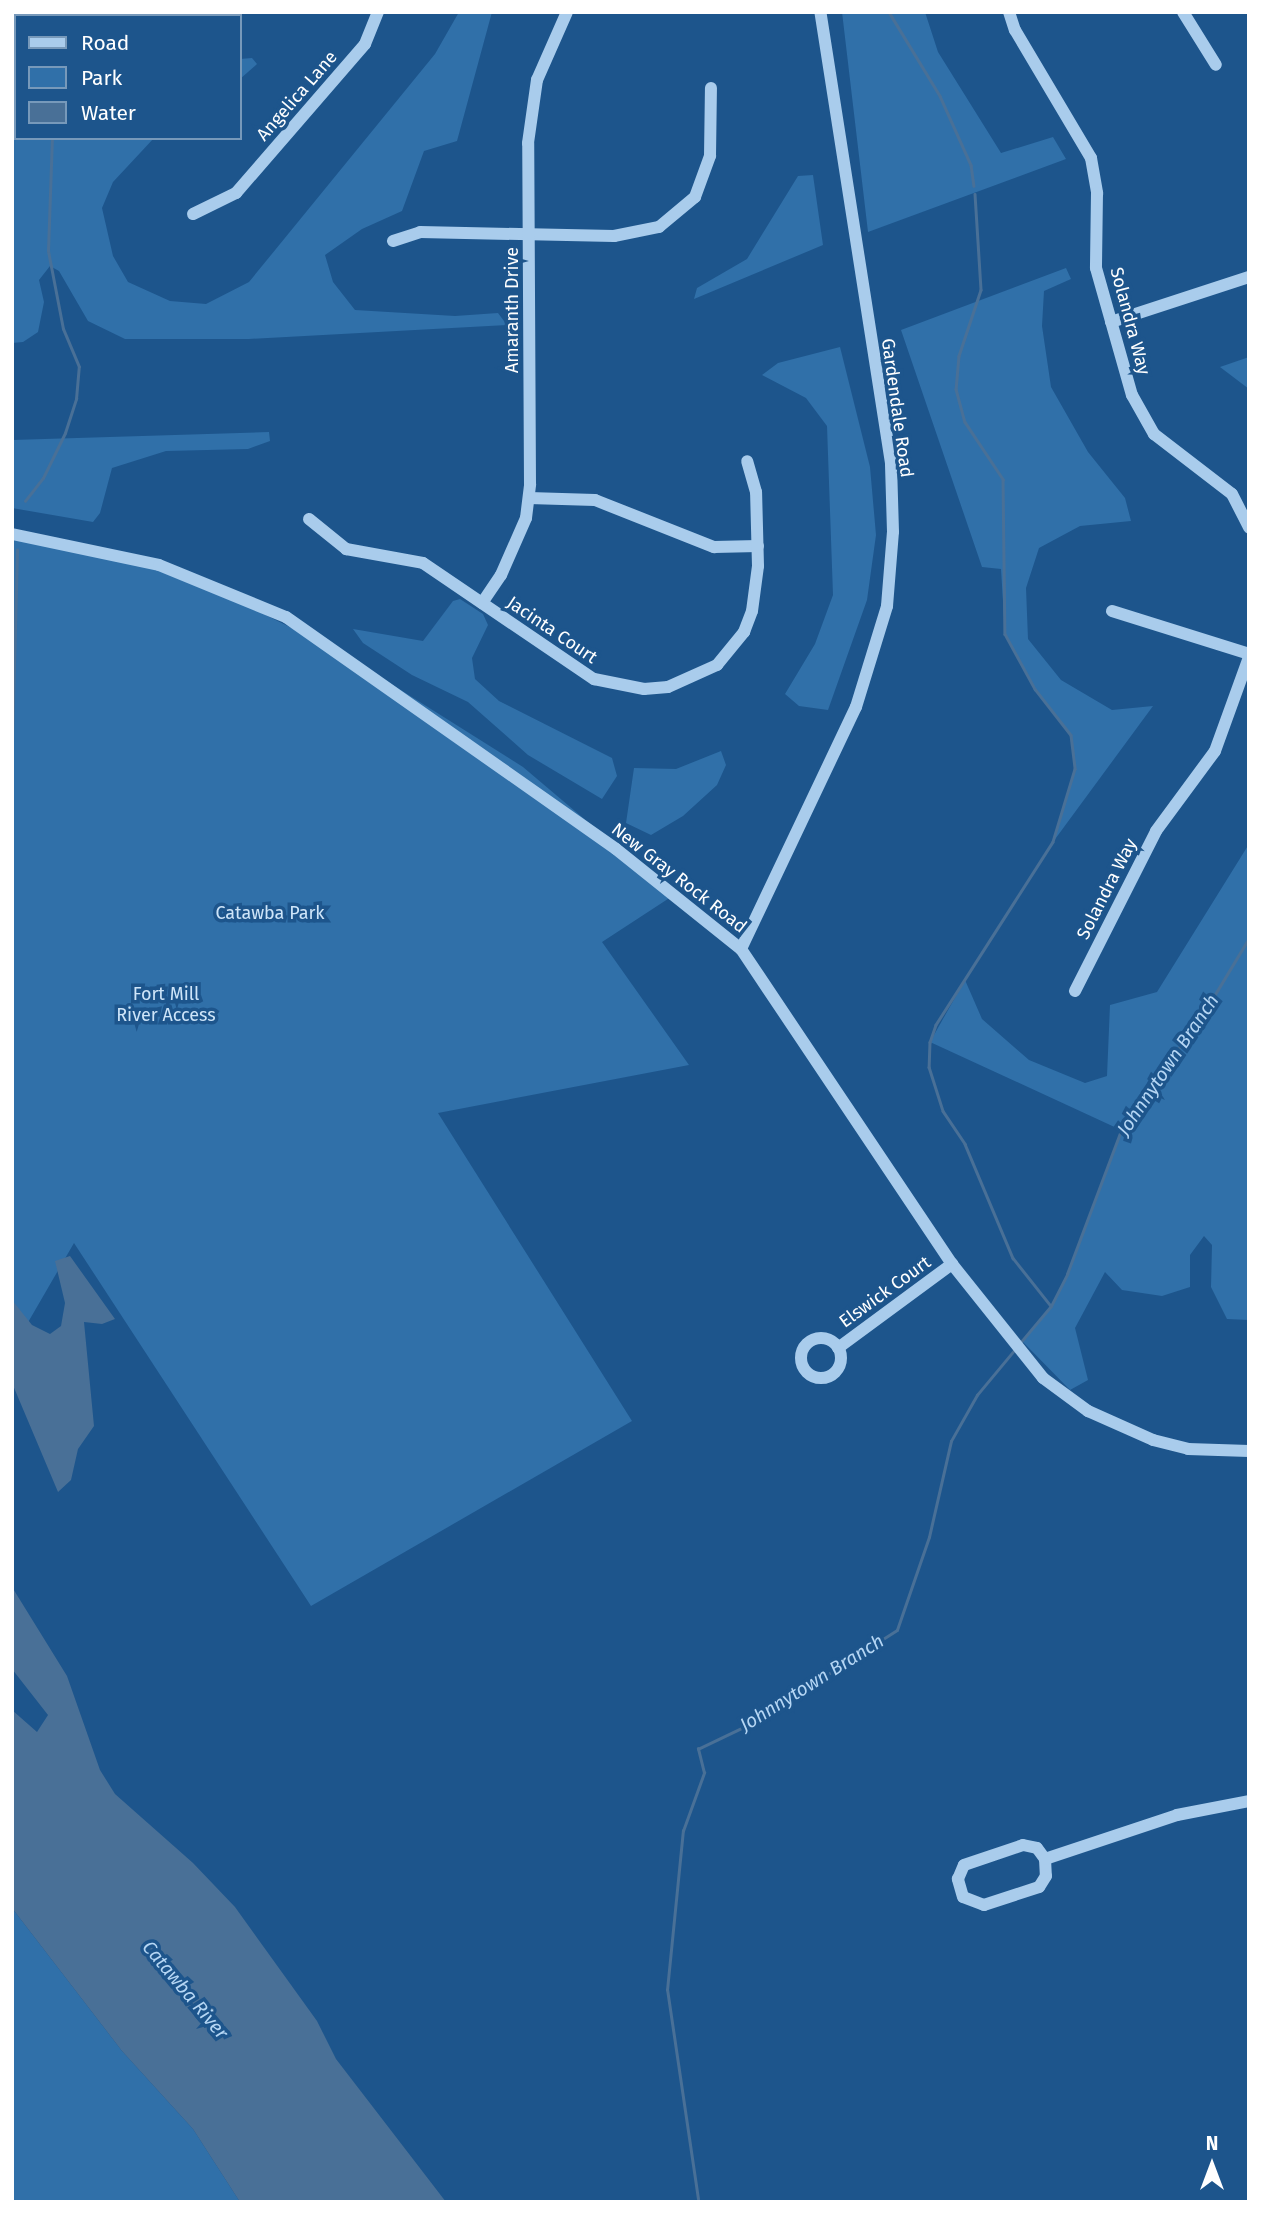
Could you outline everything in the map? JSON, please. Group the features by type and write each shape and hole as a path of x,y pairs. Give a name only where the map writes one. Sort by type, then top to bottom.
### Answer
{"street":[{"name":"Angelica Lane","path":"193,214 236,193 365,44 378,12"},
{"name":"Amaranth Drive","path":"482,603 516,546 529,499 528,143 537,80 567,12"},
{"name":"Gardendale Road","path":"741,949 856,707 887,606 892,532 891,463 820,12"},
{"name":"Solandra Way","path":"1009,12 1015,30 1091,158 1097,193 1096,268 1132,395 1154,434 1232,494 1248,524"},
{"path":"1183,12 1216,65"},
{"path":"393,241 420,232 614,236 659,228 695,197 710,156 711,88"},
{"path":"1111,322 1249,277"},
{"name":"Jacinta Court","path":"309,519 346,549 423,563 594,679 644,689 668,687 717,665 744,632 757,591 758,546 756,492 747,461"},
{"path":"529,499 595,500 714,547 758,546"},
{"name":"New Gray Rock Road","path":"12,534 159,565 286,617 616,849 741,949 953,1264 1023,1357 1065,1395 1110,1422 1188,1449 1249,1451"},
{"path":"1112,611 1249,655"},
{"name":"Solandra Way","path":"1075,991 1156,831 1215,751 1249,655"},
{"name":"Elswick Court","path":"838,1348 953,1264"},
{"path":"1045,1859 1177,1815 1249,1801"},
{"path":"1023,1845 1037,1848 1045,1859 1046,1876 1039,1887 984,1905 968,1902 959,1891 960,1872 971,1861 1023,1845"}],"green space":[{"path":"12,12 132,14 14,14 14,140 152,140 113,182 102,208 113,256 128,282 170,301 206,304 249,282 435,54 459,12 492,12 457,141 424,151 402,211 362,229 325,255 333,282 355,310 455,316 498,313 507,325 249,339 125,339 88,321 59,271 50,266 39,280 44,302 38,332 23,342 12,343"},
{"path":"842,12 925,12 938,52 1001,153 1053,137 1066,159 868,232"},
{"path":"252,58 257,64 242,77 242,59"},
{"path":"813,175 823,245 694,299 697,288 747,259 798,176"},
{"path":"1066,268 1071,279 1044,291 1042,326 1051,387 1088,452 1125,498 1131,521 1080,526 1039,548 1026,588 1028,639 1061,680 1112,710 1153,706 1053,842 1075,769 1071,735 1035,689 1005,634 1001,569 982,567 901,330"},
{"path":"840,347 870,467 876,535 867,600 828,710 799,706 785,694 815,644 833,595 827,426 806,398 762,375 778,363"},
{"path":"1249,357 1249,389 1220,367"},
{"path":"269,432 270,441 248,449 166,451 112,468 100,513 93,522 12,508 12,440"},
{"name":"Catawba Park","path":"12,535 185,575 342,653 523,767 674,895 602,942 689,1065 438,1113 632,1421 311,1606 74,1243 23,1331 12,1321"},
{"path":"460,599 483,614 488,625 472,658 475,679 499,701 612,758 617,776 602,799 528,755 468,702 412,675 363,643 353,629 423,641 453,601"},
{"path":"721,751 726,765 717,785 683,816 651,835 626,823 634,768 676,769"},
{"path":"1249,844 1249,1320 1227,1319 1211,1287 1212,1245 1204,1236 1190,1255 1190,1287 1162,1296 1122,1290 1105,1272 1075,1328 1088,1380 1070,1390 1022,1341 1051,1306 1067,1274 1121,1130 930,1042 965,980 982,1019 1029,1060 1085,1083 1107,1076 1110,1005 1157,992"},
{"path":"12,1908 122,2051 193,2129 240,2202 12,2202"}],"water":[{"path":"70,1256 115,1319 102,1324 84,1322 94,1426 78,1449 71,1480 58,1492 12,1383 12,1300 32,1325 50,1334 61,1326 65,1303 55,1261"},
{"name":"Catawba River","path":"12,1587 67,1676 100,1770 115,1794 193,1863 235,1907 317,2021 336,2059 446,2202 240,2202 193,2129 122,2051 12,1908 12,1710 37,1732 48,1715 12,1669"}],"waterway":[{"path":"889,12 940,96 971,165 974,186"},
{"path":"25,501 43,478 65,433 76,399 79,367 63,329 48,251 52,140"},
{"path":"975,194 981,290 959,356 956,389 965,422 1003,479 1005,634 1035,689 1071,735 1075,769 1053,842 936,1025 930,1042 929,1067 943,1111 965,1144 1013,1258 1051,1306"},
{"path":"12,743 17,550"},
{"name":"Johnnytown Branch","path":"1020,1343 1051,1306 1067,1274 1121,1130 1208,1006 1249,938"},
{"name":"Johnnytown Branch","path":"698,2199 667,1990 683,1831 704,1773 698,1749 750,1724 897,1630 929,1537 951,1441 977,1395 1016,1348"}],"park label":[{"name":"Fort Mill River Access","path":"166,1005"}]}
